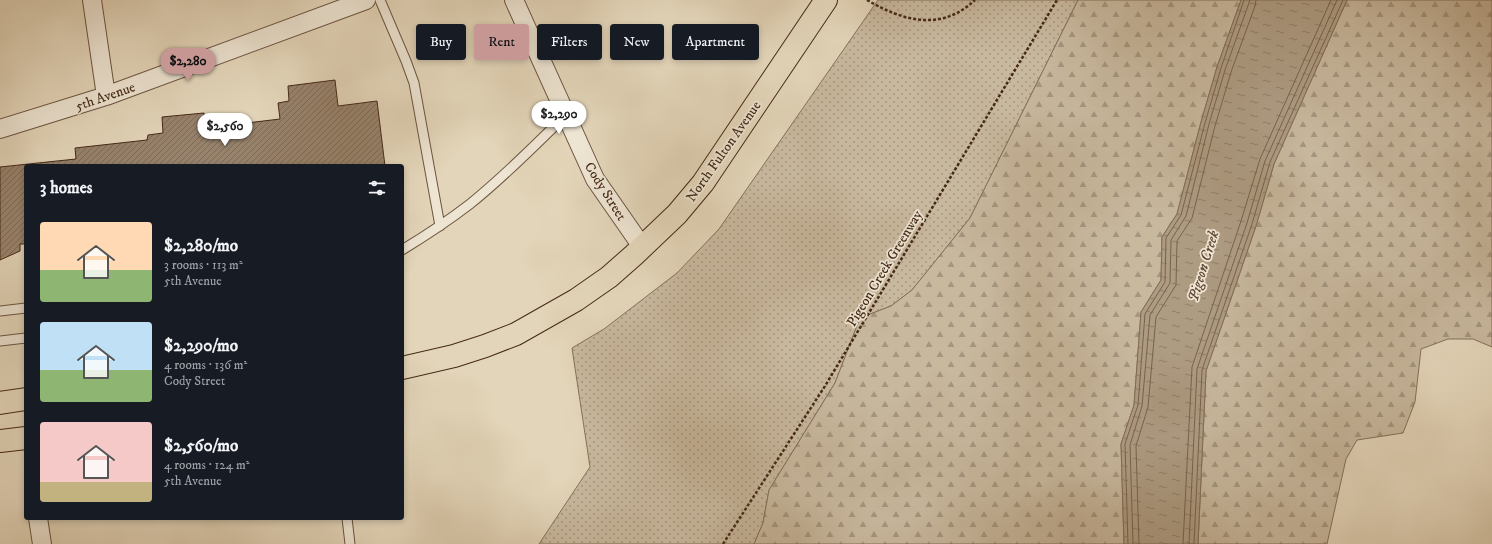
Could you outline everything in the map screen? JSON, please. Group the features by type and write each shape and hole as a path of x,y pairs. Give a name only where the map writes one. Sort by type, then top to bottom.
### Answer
{"main road":[{"name":"North Fulton Avenue","path":"404,368 454,356 516,334 576,300 609,277 643,248 677,214 703,183 826,0"},
{"path":"0,403 24,399"},
{"path":"0,441 24,438"}],"street":[{"path":"92,0 106,96"},
{"name":"5th Avenue","path":"0,129 106,96 366,0"},
{"name":"Cody Street","path":"514,0 595,179 643,248"},
{"path":"38,520 42,544"}],"lane":[{"path":"380,0 414,83 440,226"},
{"path":"404,249 440,226 471,203 523,157 566,115"},
{"path":"0,311 24,308"},
{"path":"0,341 24,338"},
{"path":"347,520 350,544"}],"path":[{"path":"867,0 881,8 909,18 927,21 952,16 965,9 974,0"},
{"name":"Pigeon Creek Greenway","path":"724,544 825,386 1057,0"}],"green space":[{"path":"878,0 1078,0 970,218 912,290 891,306 860,318 835,383 769,490 763,523 754,544 539,544 590,467 572,348 604,329 677,273 719,229"},
{"path":"1078,0 1241,0 1217,67 1177,214 1162,237 1161,280 1141,312 1134,405 1121,444 1124,544 754,544 763,523 769,490 835,383 860,318 891,306 912,290 970,218"},
{"path":"1347,0 1492,0 1492,347 1473,339 1448,339 1421,349 1415,402 1403,433 1357,440 1346,459 1327,544 1198,544 1206,371 1256,226 1274,164"}],"water":[{"name":"Pigeon Creek","path":"1241,0 1347,0 1274,164 1256,226 1206,371 1198,544 1124,544 1121,444 1134,405 1141,312 1161,280 1162,237 1177,214 1217,67"}],"building":[{"path":"335,80 338,106 377,101 385,164 28,164 76,159 75,148 147,140 148,135 163,133 162,117 204,113 205,128 280,119 278,103 289,101 288,86"},
{"path":"24,164 24,244 20,244 20,251 0,260 0,167"}]}
